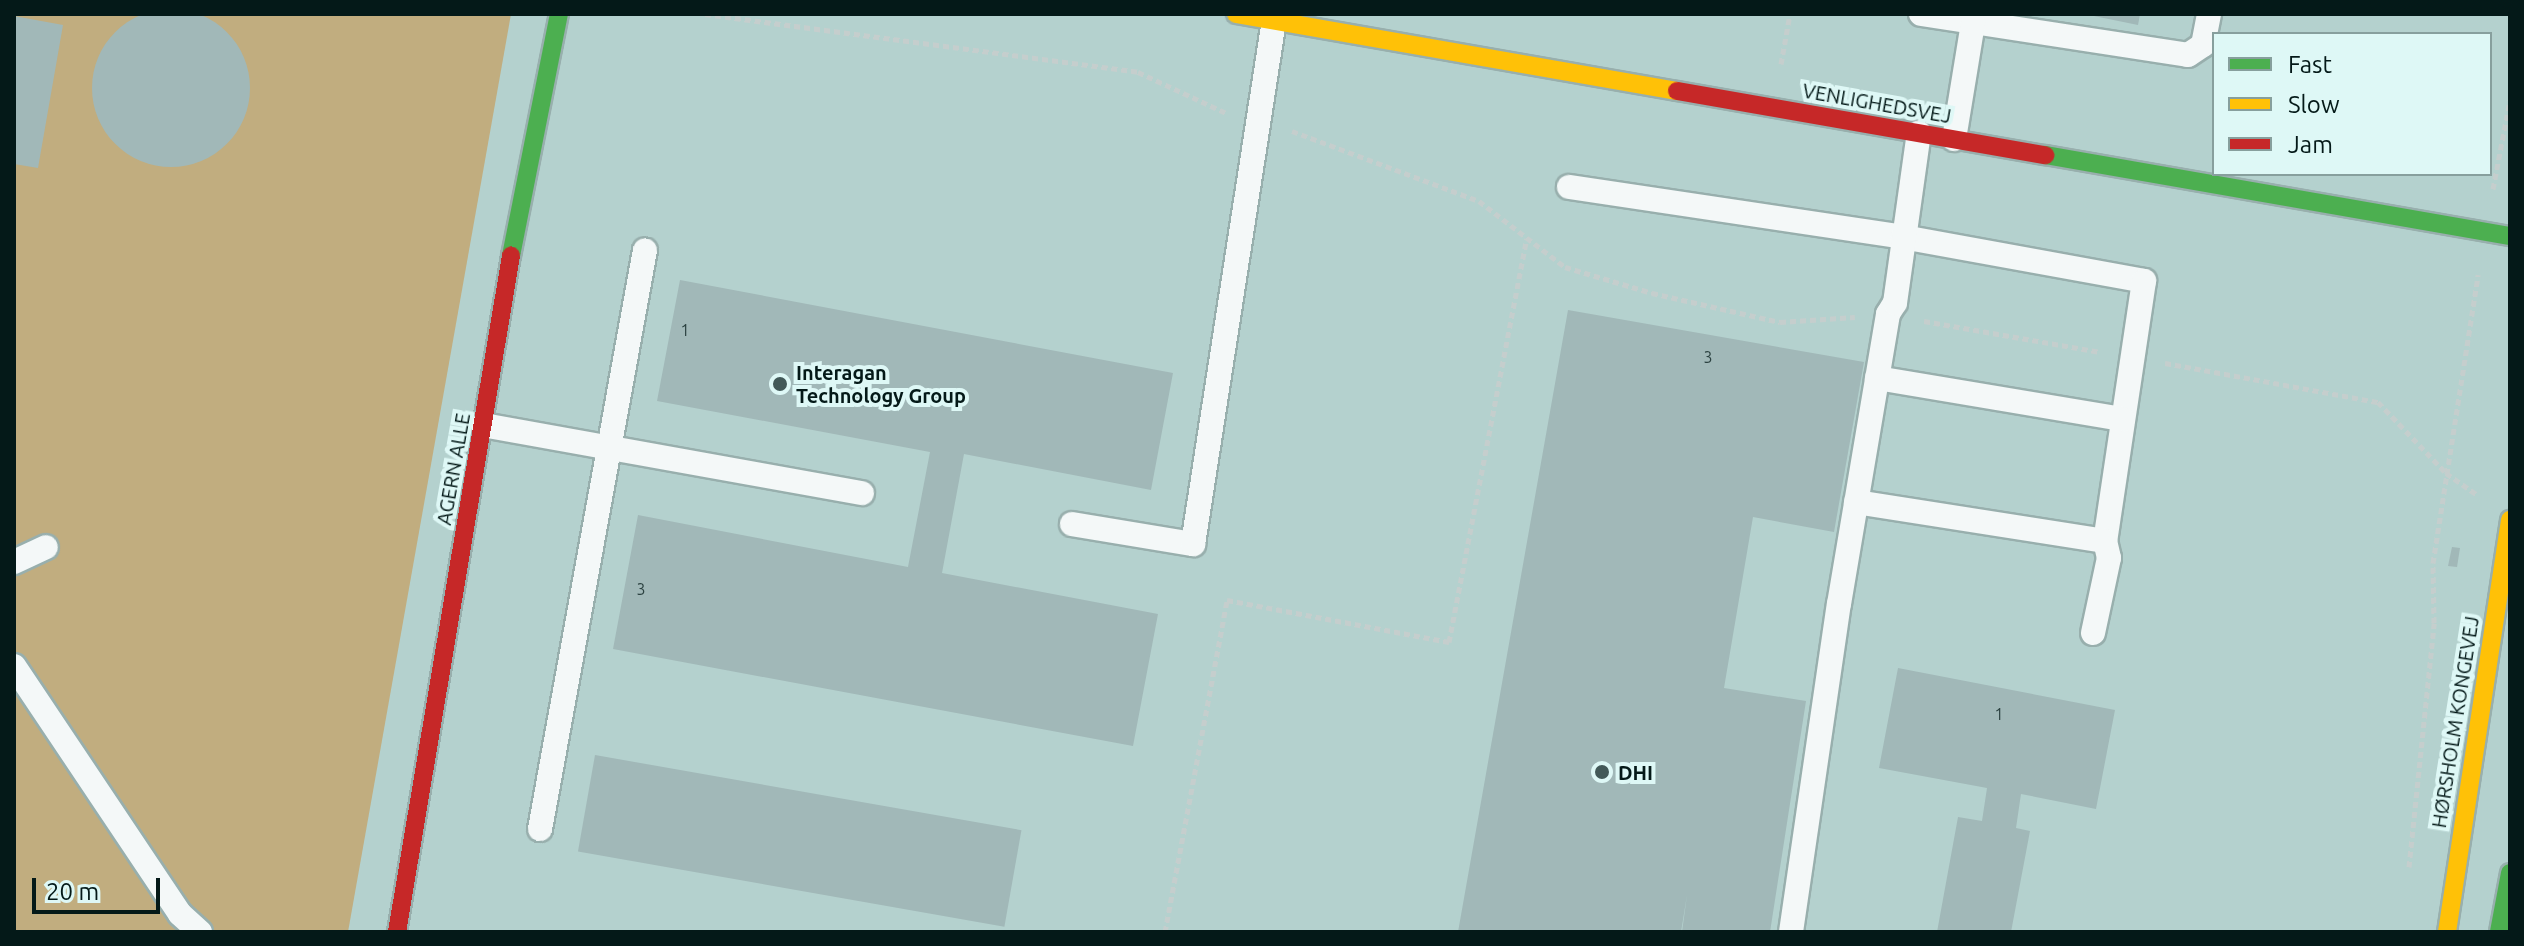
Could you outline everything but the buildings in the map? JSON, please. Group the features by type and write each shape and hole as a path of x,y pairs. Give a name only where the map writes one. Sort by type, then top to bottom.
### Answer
{"street":[{"name":"AGERN ALLE","path":"397,932 483,425 559,14"},
{"name":"VENLIGHEDSVEJ","path":"1236,14 1274,17 2510,236"},
{"name":"HØRSHOLM KONGEVEJ","path":"2447,932 2510,520"},
{"path":"2499,932 2510,873"}],"lane":[{"path":"1921,14 2188,55 2203,45 2209,14"},
{"path":"1072,524 1193,544 1274,17"},
{"path":"1954,139 1973,23"},
{"path":"1791,932 1856,502 1919,133"},
{"path":"1569,187 1903,237 2144,281 2105,541 2109,558 2093,633"},
{"path":"540,829 645,250"},
{"path":"1877,378 2123,419"},
{"path":"483,425 862,493"},
{"path":"1856,502 2105,541"},
{"path":"14,562 46,547"},
{"path":"14,666 180,914 200,932"}],"path":[{"path":"705,14 1138,72 1199,105 1258,123 1321,137 1479,201 1565,267 1652,293"},
{"path":"2409,869 2434,623 2433,563 2484,232 2510,100"},
{"path":"1165,932 1227,600 1449,642 1527,238"}],"shaded area":[{"path":"14,14 511,14 348,932 14,932"}],"traffic: fast":[{"path":"511,256 559,14"},
{"path":"2045,155 2510,236"},
{"path":"2499,932 2510,873"}],"traffic: slow":[{"path":"1236,14 1677,91"},
{"path":"2447,932 2510,520"}],"traffic: jam":[{"path":"1677,91 2045,155"},
{"path":"397,932 511,256"}],"place":[{"name":"Interagan Technology Group","path":"780,384"},
{"name":"DHI","path":"1602,772"}]}
